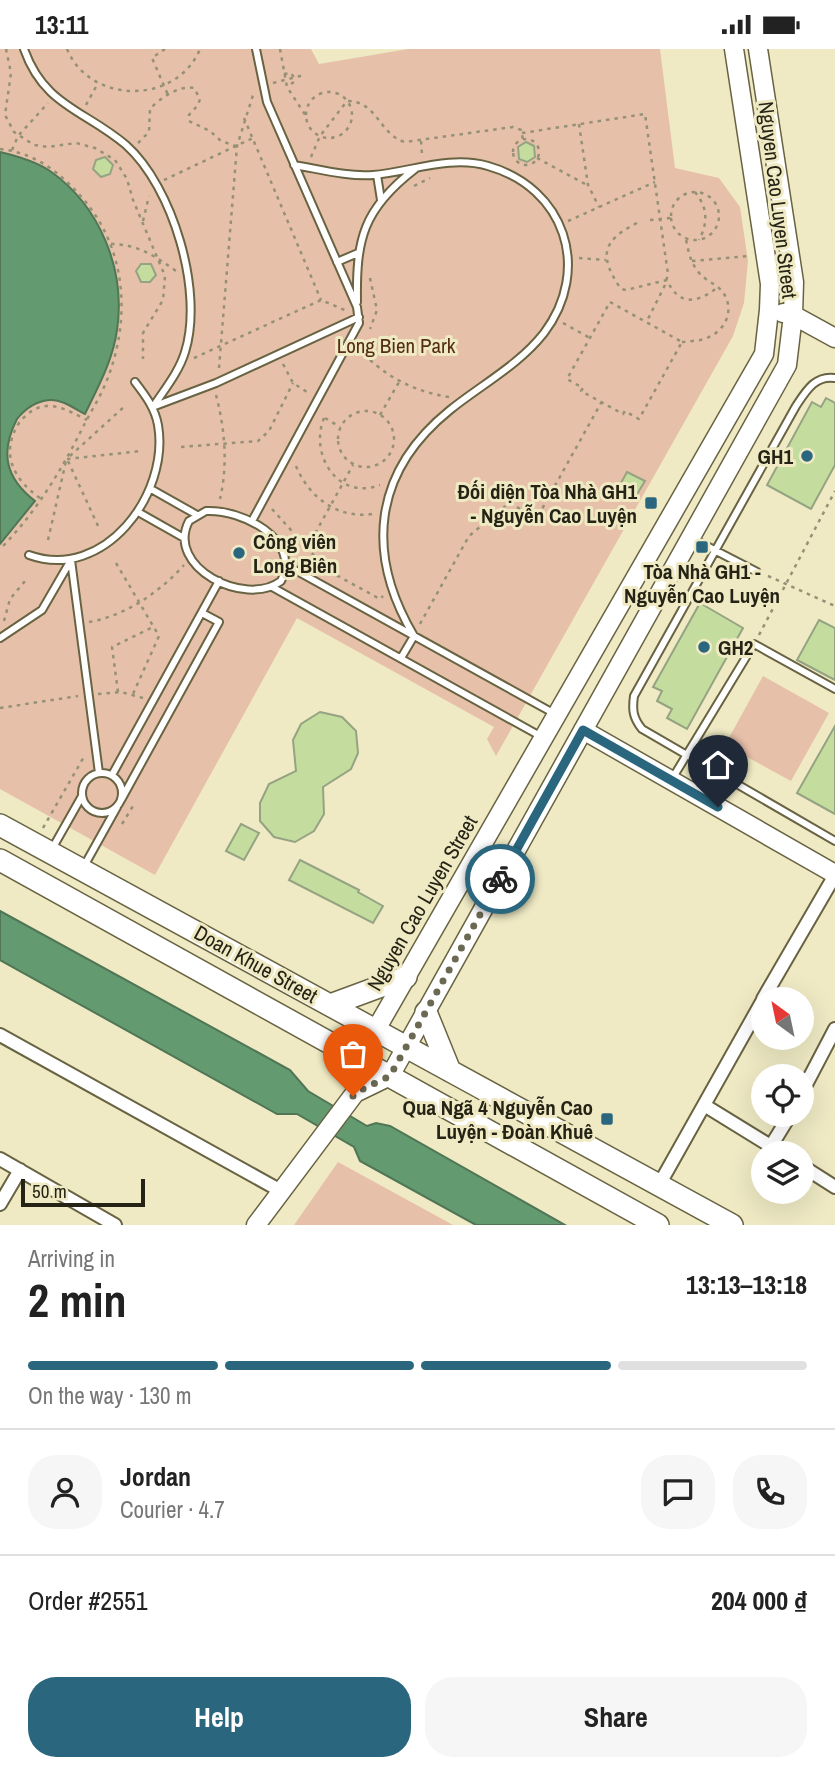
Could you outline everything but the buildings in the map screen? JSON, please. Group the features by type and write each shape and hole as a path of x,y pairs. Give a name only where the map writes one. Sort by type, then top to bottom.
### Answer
{"main road":[{"name":"Doan Khue Street","path":"0,825 732,1225"},
{"name":"Doan Khue Street","path":"0,860 658,1225"},
{"path":"330,1005 406,977"},
{"path":"426,1012 450,1071"}],"street":[{"name":"Nguyen Cao Luyen Street","path":"353,1095 359,1059 764,353 770,284 734,49"},
{"name":"Nguyen Cao Luyen Street","path":"390,1076 787,365 794,282 758,49"},
{"path":"769,310 793,315 835,338"},
{"path":"583,730 835,874 770,987"},
{"path":"659,1185 751,1021"},
{"path":"814,1069 835,1029"},
{"path":"0,1035 281,1191"},
{"path":"256,1225 353,1095 390,1076"},
{"path":"704,1105 762,1141"},
{"path":"0,1159 115,1225"},
{"path":"0,1203 20,1170"},
{"path":"814,1174 835,1187"}],"lane":[{"path":"24,49 37,77 54,97 105,129 145,165 172,219 187,279 191,322 181,364 153,407"},
{"path":"256,49 262,83 272,112 357,307"},
{"path":"294,165 360,176 460,162 483,165 503,171 523,182 540,197 564,237 569,258 568,283 561,306 543,334 523,355 430,428 412,449 398,473 388,501 383,548 394,598 414,636"},
{"path":"252,521 352,341 359,323 358,253 366,225 382,201 416,169"},
{"path":"377,175 382,201"},
{"path":"337,262 358,253"},
{"path":"153,407 216,383 359,317"},
{"path":"835,378 815,381 796,405 634,696 632,708 634,719 642,729 835,841"},
{"path":"29,555 43,560 71,560 106,543 121,532 138,512 151,489 158,461 158,426 153,407 135,382"},
{"path":"151,489 197,515"},
{"path":"286,565 281,581 272,587 239,589 219,582 201,569 186,549 184,538 189,521 197,515 216,511 239,515 252,521 275,540 286,565 556,715"},
{"path":"138,512 184,538"},
{"path":"690,538 757,572"},
{"path":"71,560 99,773"},
{"path":"2,636 42,610 71,560"},
{"path":"112,775 219,582"},
{"path":"272,587 544,737"},
{"path":"83,870 219,622 202,613"},
{"path":"401,659 414,636"},
{"path":"671,781 754,644 835,689"},
{"path":"99,773 112,775 121,786 120,802 107,812 95,812 85,804 82,796 83,784 99,773"},
{"path":"42,848 82,796"}],"path":[{"path":"6,49 11,73 5,115 18,136 34,145 86,145 115,160 127,179 165,277 165,289 158,311 143,333 143,359"},
{"path":"67,49 80,69 98,83 133,92 164,85 186,69 200,49"},
{"path":"165,49 152,58 169,95"},
{"path":"280,49 287,87 306,116 309,127 320,137 335,138 348,130 352,115 348,101"},
{"path":"284,73 290,73 295,78"},
{"path":"216,511 223,479 224,444 222,419 214,390 219,377 237,146 250,100 262,83 304,75"},
{"path":"287,87 295,78"},
{"path":"82,115 98,83"},
{"path":"130,149 144,140 149,132 150,109 169,95 187,87 194,88 200,99 189,115 189,121 210,131 221,141 237,146"},
{"path":"306,116 309,105 319,95 335,93 348,101 368,106 391,135 405,142 508,127 517,128 522,133 523,140"},
{"path":"12,150 18,136 54,97"},
{"path":"307,167 320,137 348,101"},
{"path":"522,133 645,114 667,280 676,295 688,300 704,297 718,287"},
{"path":"244,118 321,300 359,317"},
{"path":"579,124 588,185 599,207"},
{"path":"143,224 149,195 156,184 253,138"},
{"path":"523,140 531,140 537,146 537,157 527,165 516,159 514,147 523,140"},
{"path":"0,149 12,150 37,159 57,171 87,203 111,244 122,289 121,326 113,365 105,386 67,459 22,525 0,549"},
{"path":"537,157 588,185"},
{"path":"411,188 438,176"},
{"path":"559,225 654,182"},
{"path":"694,192 700,198 706,216 699,240"},
{"path":"694,192 710,197 719,210 717,226 712,233 699,240 686,239 677,233 670,218 679,197 694,192"},
{"path":"650,220 670,218"},
{"path":"637,223 613,239 607,248 606,260 609,268 624,290 667,280"},
{"path":"682,342 639,419 625,411 623,414 581,391 583,388 567,379 610,302 682,342 708,338 727,322 728,302 718,287 699,273 692,261 686,239"},
{"path":"111,244 133,246 159,258 187,279"},
{"path":"692,261 765,254"},
{"path":"569,258 606,260"},
{"path":"369,270 377,310 369,330"},
{"path":"646,323 667,280"},
{"path":"181,364 321,300"},
{"path":"554,317 590,338"},
{"path":"359,349 364,340"},
{"path":"352,341 374,364 399,382 421,391 464,399"},
{"path":"280,353 286,373 293,383 320,398"},
{"path":"380,415 399,382"},
{"path":"181,447 251,443 263,437 269,431 293,383"},
{"path":"442,403 456,392"},
{"path":"414,636 469,536 478,527 509,503 537,518 601,402"},
{"path":"48,540 67,459 126,405"},
{"path":"41,499 21,483 8,464 6,449 14,429 28,413 48,406 70,411 87,420"},
{"path":"313,411 341,427"},
{"path":"361,412 380,415 392,429 395,438 392,451 384,460 371,467 353,464 340,450 341,427 351,415 361,412"},
{"path":"315,425 322,417"},
{"path":"322,417 319,432 321,455 328,468 343,482 366,488 383,484"},
{"path":"67,459 141,451"},
{"path":"67,459 99,528"},
{"path":"289,473 295,463 309,489 330,507 352,515 376,513"},
{"path":"307,548 353,464"},
{"path":"754,644 835,491"},
{"path":"272,503 275,513 327,570 380,599 383,596 381,589"},
{"path":"81,623 108,616 139,602 162,586 191,558"},
{"path":"116,563 159,636 133,694"},
{"path":"757,572 835,606"},
{"path":"2,636 2,618 10,599 25,582"},
{"path":"118,692 112,647 153,627"},
{"path":"0,708 118,692 133,694 152,702"},
{"path":"42,848 95,737"}],"green space":[{"name":"Long Bien Park","path":"0,49 311,49 319,64 408,49 660,49 675,168 719,178 740,207 748,261 744,303 733,336 496,756 487,739 494,727 297,618 155,875 0,789"},
{"path":"763,676 829,713 791,781 725,745"},
{"path":"338,1162 453,1225 294,1225"}],"shaded area":[{"path":"0,152 44,167 68,185 83,202 106,241 113,263 119,307 112,352 85,414 64,403 50,400 31,406 17,419 8,442 8,464 17,483 35,501 0,544"},
{"path":"0,911 290,1070 308,1091 367,1126 376,1123 390,1126 565,1225 476,1225 360,1161 354,1147 297,1114 277,1114 0,960"}],"way so far":[{"path":"353,1096 390,1076 500,879"}],"place":[{"name":"GH1","path":"807,456"},
{"name":"Đối diện Tòa Nhà GH1 - Nguyễn Cao Luyện","path":"651,503"},
{"name":"Tòa Nhà GH1 - Nguyễn Cao Luyện","path":"702,547"},
{"name":"Công viên Long Biên","path":"239,553"},
{"name":"GH2","path":"704,647"},
{"name":"Qua Ngã 4 Nguyễn Cao Luyện - Đoàn Khuê","path":"607,1119"}],"route":[{"path":"500,879 583,730 718,807"}]}
